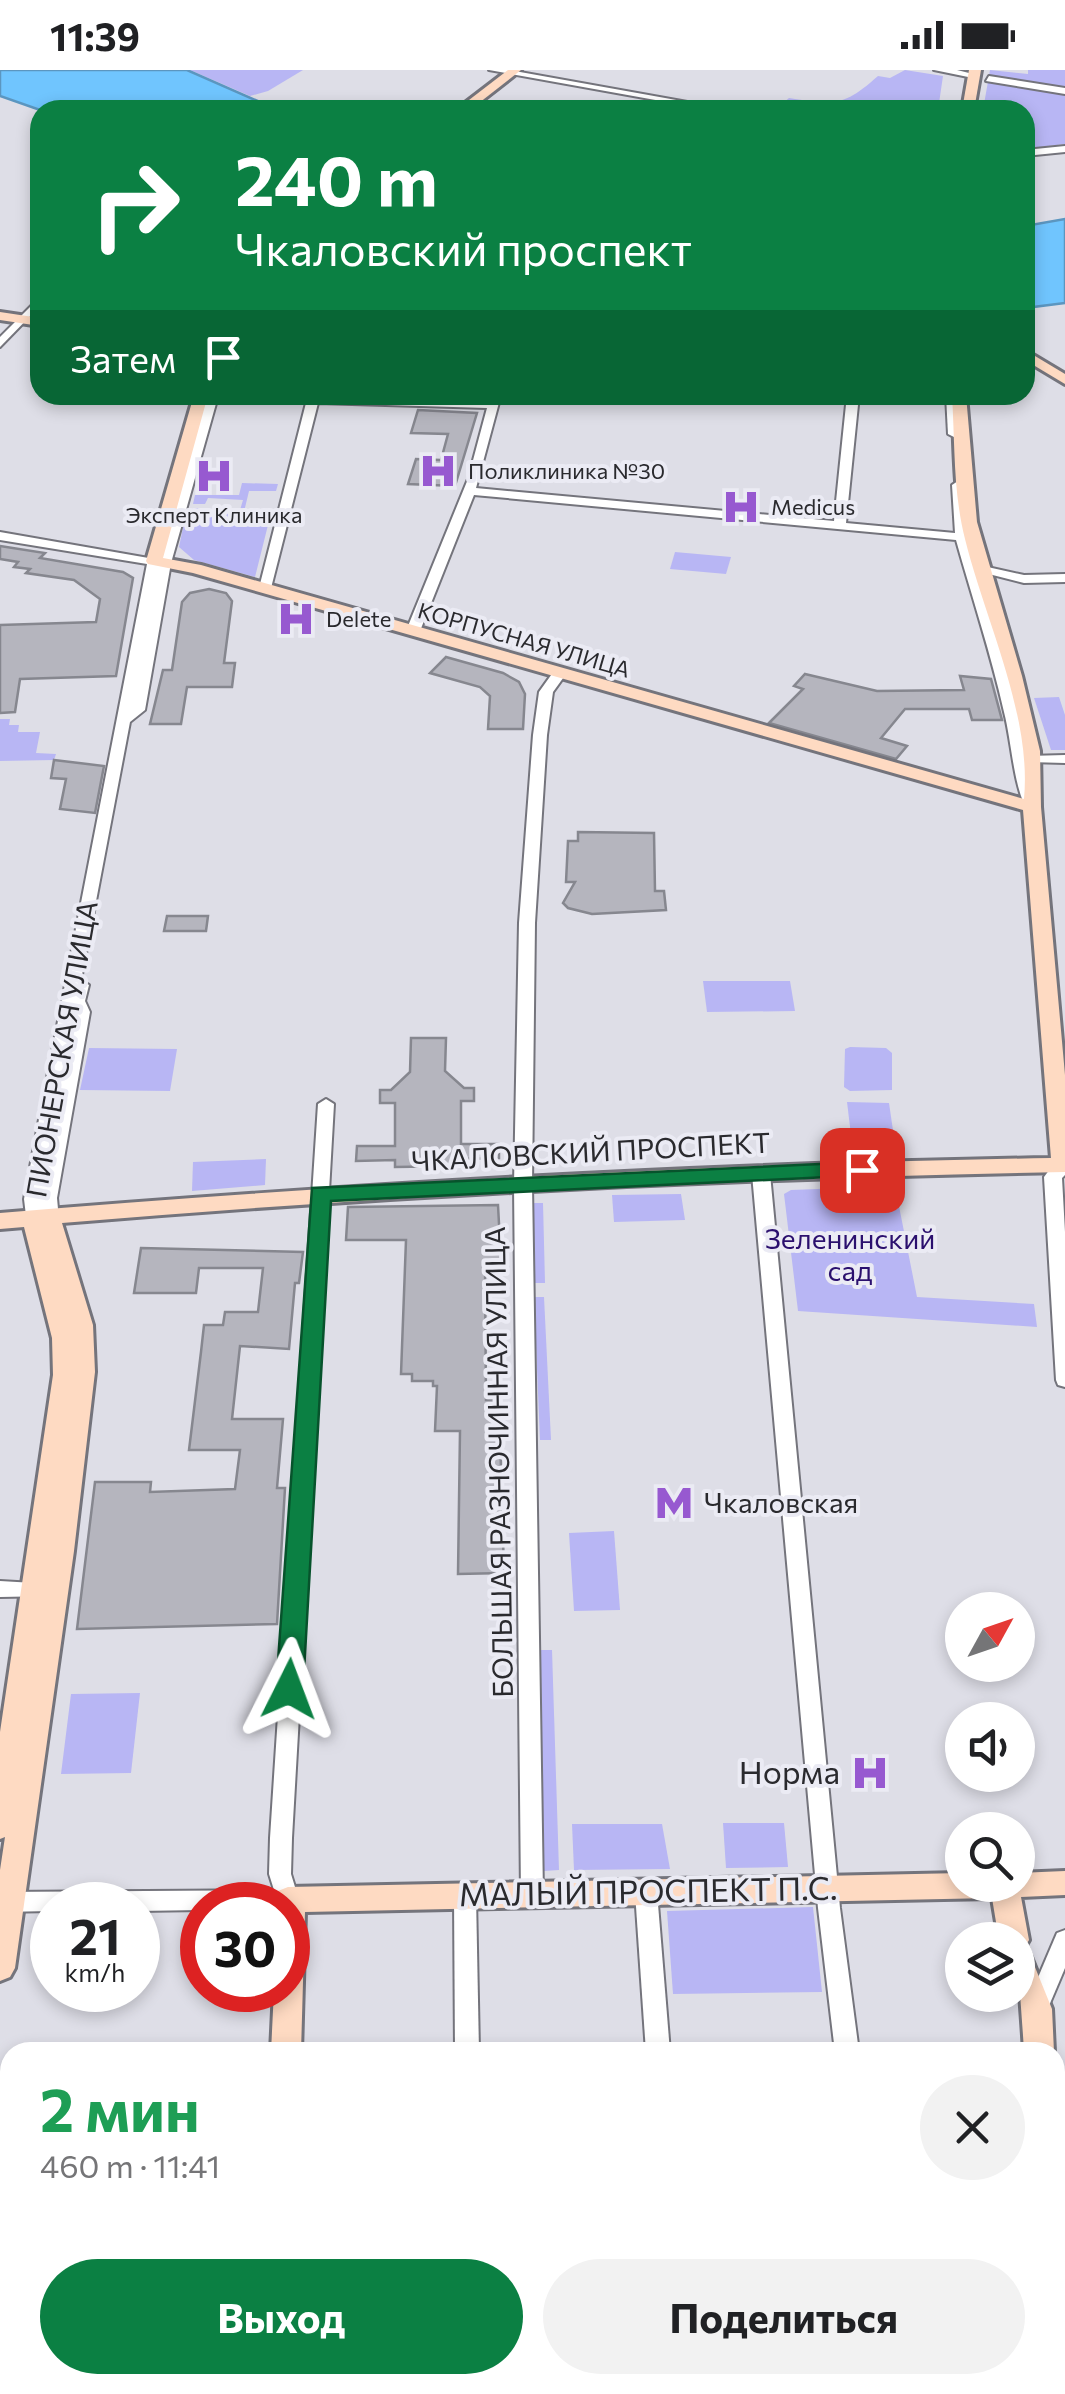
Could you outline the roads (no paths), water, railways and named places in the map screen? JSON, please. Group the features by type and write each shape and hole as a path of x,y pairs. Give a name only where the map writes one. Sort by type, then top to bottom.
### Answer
{"street":[{"path":"493,70 672,100"},
{"path":"938,70 967,72"},
{"path":"476,100 517,72"},
{"path":"484,100 517,72"},
{"path":"957,100 967,72"},
{"path":"967,72 968,100"},
{"path":"989,79 1065,91"},
{"path":"1035,152 1065,150"},
{"path":"0,316 11,322 0,344"},
{"path":"1035,362 1065,384"},
{"path":"1035,368 1065,384"},
{"name":"ПИОНЕРСКАЯ УЛИЦА","path":"0,1968 45,1590 66,1357 42,1220 82,1012 77,1001 80,969 123,721 199,405"},
{"name":"ПИОНЕРСКАЯ УЛИЦА","path":"123,721 138,710 160,562 209,405"},
{"path":"266,588 313,405"},
{"path":"413,631 470,490 494,405"},
{"path":"840,524 853,405"},
{"path":"956,405 967,538 1032,807"},
{"path":"470,490 967,538"},
{"name":"КОРПУСНАЯ УЛИЦА","path":"0,536 160,562 266,588 1032,807"},
{"path":"967,538 985,579 1034,763 1032,807 1064,1166 1053,1177 1065,1380"},
{"path":"985,579 1065,578"},
{"name":"БОЛЬШАЯ РАЗНОЧИННАЯ УЛИЦА","path":"532,1895 523,1185 527,923 546,692 559,674"},
{"path":"1034,763 1065,762"},
{"path":"282,1882 280,1856 326,1104"},
{"name":"ЧКАЛОВСКИЙ ПРОСПЕКТ","path":"0,1221 320,1194 761,1174 1064,1166"},
{"path":"761,1174 846,2042"},
{"path":"0,1590 45,1590"},
{"name":"ПИОНЕРСКАЯ УЛИЦА","path":"0,1828 45,1590"},
{"path":"1035,1884 1065,1883"},
{"name":"МАЛЫЙ ПРОСПЕКТ П.С.","path":"310,1900 945,1886"},
{"path":"646,1892 657,2042"},
{"path":"465,1896 466,2042"},
{"name":"МАЛЫЙ ПРОСПЕКТ П.С.","path":"5,1902 180,1901"},
{"path":"1037,2008 1065,1940"},
{"path":"1035,2002 1039,2042"},
{"path":"286,2042 288,2012"}],"place":[{"name":"Поликлиника №30","path":"438,471"},
{"name":"Эксперт Клиника","path":"214,476"},
{"name":"Medicus","path":"741,507"},
{"name":"Delete","path":"296,619"},
{"name":"Чкаловская","path":"674,1503"},
{"name":"Норма","path":"870,1773"}],"park label":[{"name":"Зеленинский сад","path":"850,1255"}]}
